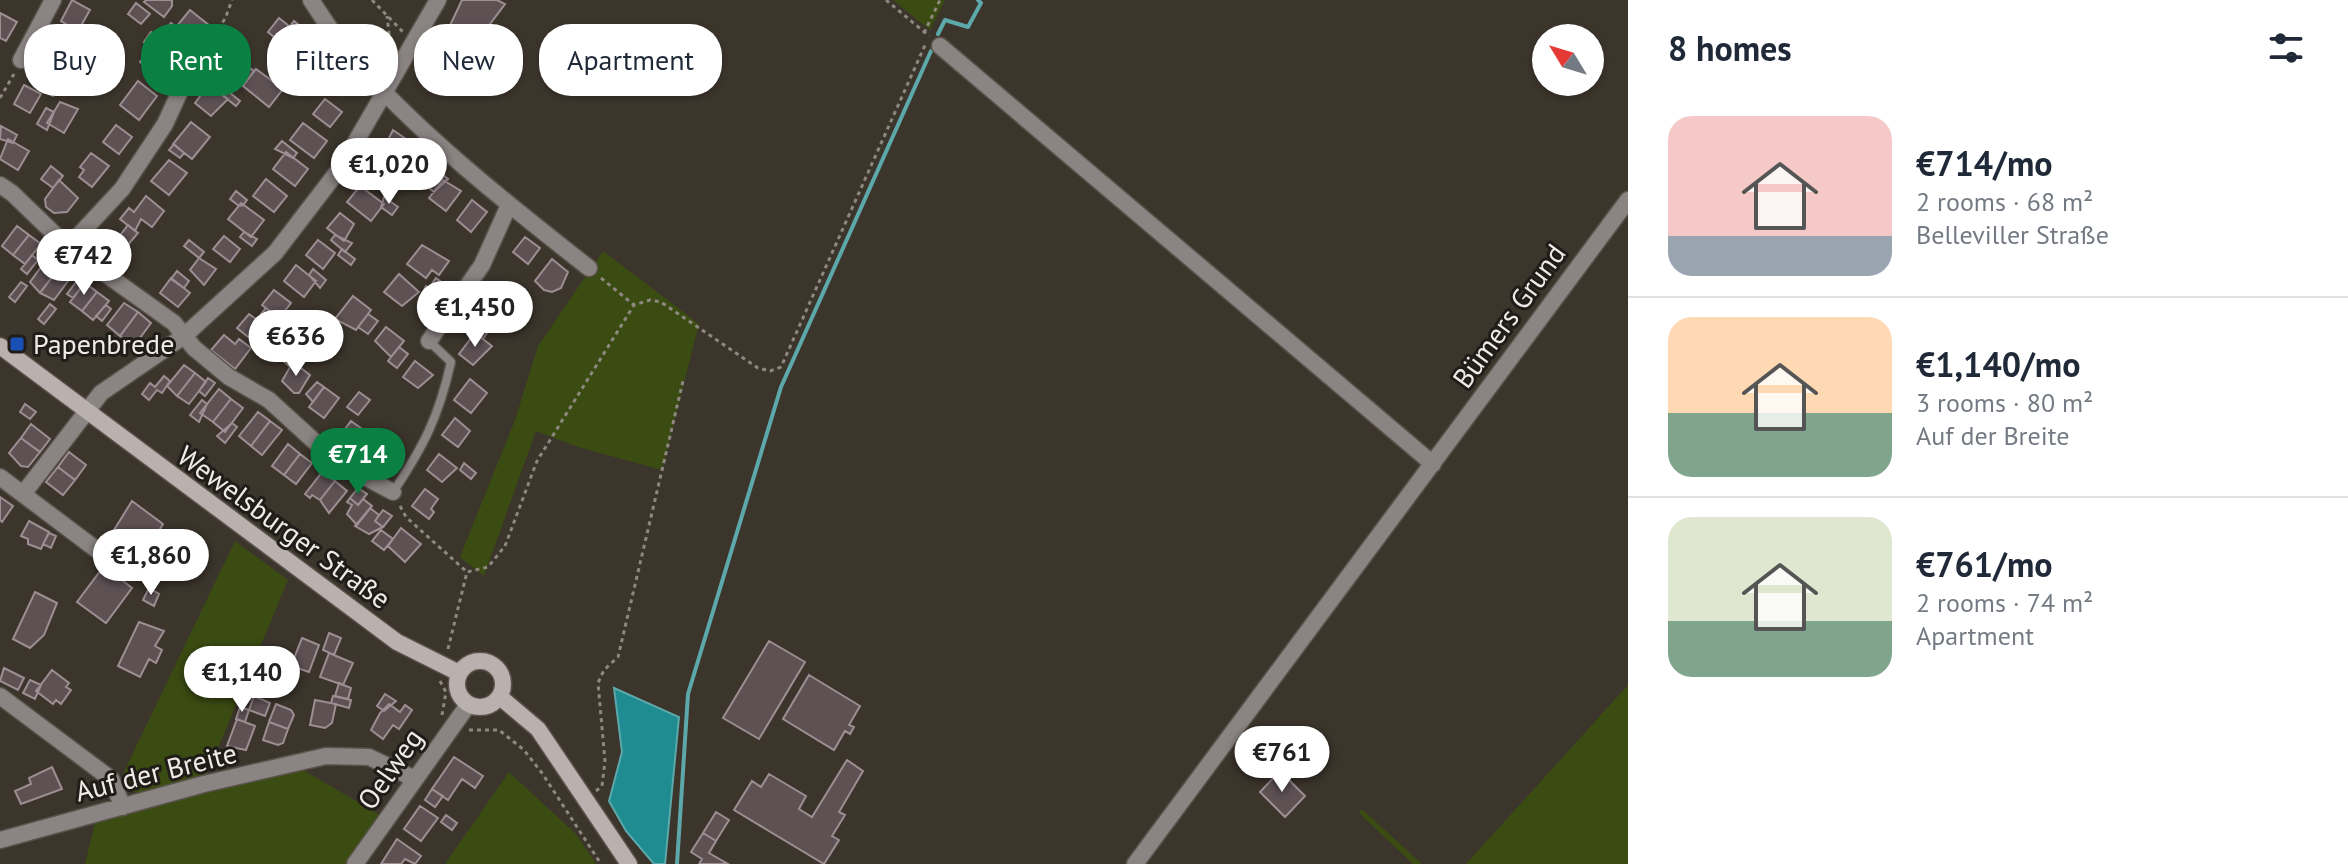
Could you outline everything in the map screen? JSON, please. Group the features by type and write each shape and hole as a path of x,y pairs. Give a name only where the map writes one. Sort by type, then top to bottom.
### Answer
{"main road":[{"name":"Wewelsburger Straße","path":"0,346 397,642 459,673"},
{"path":"475,661 494,665 501,674 504,686 500,697 490,706 468,705 458,694 459,673 475,661"},
{"path":"500,697 538,729 629,864"}],"street":[{"path":"21,60 53,0"},
{"path":"311,0 329,24"},
{"path":"398,67 438,0"},
{"path":"934,41 1433,464"},
{"path":"68,247 122,189 165,124 178,96"},
{"path":"23,494 101,393 184,336 275,253 341,167 381,96"},
{"path":"389,96 509,205 589,268"},
{"path":"0,185 68,247 174,323 229,377 269,400 337,462 393,492"},
{"name":"Bümers Grund","path":"1135,864 1628,200"},
{"path":"429,341 482,265 509,205"},
{"path":"0,477 97,550"},
{"path":"0,696 111,779 123,807"},
{"name":"Oelweg","path":"355,864 468,705"},
{"name":"Auf der Breite","path":"0,840 326,756 369,757 415,779"}],"lane":[{"path":"393,492 426,443 444,394 451,362 429,341"}],"path":[{"path":"221,24 232,0"},
{"path":"372,0 404,33"},
{"path":"467,572 488,567 505,546 537,461 634,305 650,300 661,302 758,368 770,371 781,367 934,41 886,0"},
{"path":"924,33 940,0"},
{"path":"387,16 388,24"},
{"path":"0,98 21,60"},
{"path":"589,268 634,305"},
{"path":"587,799 602,786 605,761 598,683 604,670 618,657 683,381"},
{"path":"406,517 467,572"},
{"path":"448,649 467,572"},
{"path":"433,678 441,682 446,692 442,715 471,731 499,730 524,750 601,864"}],"green space":[{"path":"893,0 945,0 930,30"},
{"path":"603,251 699,324 662,470 578,447 536,431 484,576 460,557 515,420 538,346"},
{"path":"235,541 288,580 206,777 139,795 120,780"},
{"path":"1628,685 1628,864 1466,864"},
{"path":"298,767 380,815 345,864 85,864 95,822"},
{"path":"509,772 576,834 596,864 445,864"},
{"path":"1362,809 1422,864 1413,864 1359,813"}],"water":[{"path":"614,688 679,717 665,864 654,864 626,831 609,801 622,752"}],"building":[{"path":"72,0 90,10 82,24 61,21"},
{"path":"172,0 172,6 164,17 144,2"},
{"path":"462,0 497,0 505,4 490,24 451,24"},
{"path":"136,3 150,14 141,24 128,14"},
{"path":"190,10 208,24 178,24"},
{"path":"0,13 17,22 6,41 0,38"},
{"path":"256,69 267,77 267,96 278,96 269,107 251,92 251,76"},
{"path":"138,81 141,83 141,96 157,96 139,120 120,105"},
{"path":"24,85 24,96 40,96 30,113 14,104"},
{"path":"200,96 224,96 228,99 211,116 195,103"},
{"path":"224,96 234,96 240,101 236,106"},
{"path":"325,99 342,112 330,127 313,114"},
{"path":"60,102 78,109 64,133 47,123"},
{"path":"46,108 54,112 47,130 37,124"},
{"path":"191,122 210,137 192,159 173,144"},
{"path":"303,123 327,141 314,158 290,140"},
{"path":"116,125 132,137 119,154 103,142"},
{"path":"1,126 17,135 13,143 0,139"},
{"path":"393,130 419,148 407,163 385,146"},
{"path":"8,139 29,151 18,170 0,159"},
{"path":"282,141 297,153 293,158 275,149"},
{"path":"174,144 184,153 180,158 169,150"},
{"path":"286,152 308,169 295,186 273,169"},
{"path":"91,153 109,166 92,187 79,177 84,170 80,167"},
{"path":"393,153 409,164 405,169 389,158"},
{"path":"378,157 395,170 382,186 365,173"},
{"path":"169,160 187,173 169,195 151,181"},
{"path":"51,166 63,176 53,188 41,179"},
{"path":"437,170 448,179 434,192 425,185"},
{"path":"266,179 287,196 274,212 253,196"},
{"path":"59,180 78,198 67,212 54,213 46,207 45,199"},
{"path":"443,180 461,191 446,211 429,198"},
{"path":"360,186 384,204 371,221 347,202"},
{"path":"236,191 247,200 243,205 239,206 230,199"},
{"path":"146,196 164,211 152,227 141,219 135,231 120,219 129,208 134,212"},
{"path":"384,197 398,207 392,215 381,207"},
{"path":"472,200 487,212 471,232 457,220"},
{"path":"241,203 264,220 251,237 228,219"},
{"path":"340,213 354,224 344,241 327,228"},
{"path":"128,225 138,233 127,246 118,238"},
{"path":"17,226 29,235 13,255 2,246"},
{"path":"107,230 126,244 114,260 95,245"},
{"path":"244,232 257,239 252,246 240,237"},
{"path":"29,235 41,244 25,264 13,255"},
{"path":"335,235 352,243 345,252 331,240"},
{"path":"224,236 240,249 230,262 213,249"},
{"path":"525,237 540,248 528,264 513,252"},
{"path":"189,240 204,252 199,258 184,246"},
{"path":"318,240 335,253 323,269 306,255"},
{"path":"422,245 449,261 439,275 432,270 426,278 407,264"},
{"path":"342,249 355,259 351,265 338,255"},
{"path":"32,255 38,260 27,274 21,269"},
{"path":"199,258 216,269 204,285 190,270"},
{"path":"47,259 59,268 40,293 30,282"},
{"path":"552,259 568,272 561,288 552,292 544,290 535,281"},
{"path":"296,265 316,281 304,297 284,281"},
{"path":"59,268 71,277 54,300 40,293"},
{"path":"313,269 326,280 320,288 309,275"},
{"path":"177,271 189,281 184,288 171,279"},
{"path":"399,274 419,292 402,306 384,292"},
{"path":"171,278 190,293 178,307 160,293"},
{"path":"436,278 449,288 441,298 429,288"},
{"path":"21,282 27,286 15,302 9,297"},
{"path":"76,282 82,286 73,298 67,294"},
{"path":"85,283 97,292 82,311 70,302"},
{"path":"426,286 441,298 436,304 422,294"},
{"path":"274,290 291,303 279,318 262,305"},
{"path":"497,291 511,302 502,313 489,302"},
{"path":"97,292 109,301 93,320 82,311"},
{"path":"353,296 371,310 356,330 335,319"},
{"path":"482,297 500,311 488,326 471,312"},
{"path":"124,303 138,312 120,336 107,325"},
{"path":"50,304 56,309 44,324 38,319"},
{"path":"106,305 111,309 102,321 96,316"},
{"path":"266,308 279,318 274,324 261,314"},
{"path":"138,312 151,323 134,346 120,336"},
{"path":"249,314 269,329 257,344 237,328"},
{"path":"368,314 378,321 368,334 358,327"},
{"path":"264,316 277,326 270,335 260,322"},
{"path":"472,321 487,333 483,339 464,331"},
{"path":"386,327 404,341 391,357 375,341"},
{"path":"475,333 492,346 473,365 459,354"},
{"path":"224,335 235,344 239,339 251,348 235,369 211,350"},
{"path":"292,347 303,355 290,367 282,360"},
{"path":"399,347 408,354 397,368 388,361"},
{"path":"415,361 433,375 418,388 403,377"},
{"path":"293,362 310,375 299,393 294,393 282,381"},
{"path":"184,365 195,373 177,396 167,386"},
{"path":"195,373 206,382 189,404 177,396"},
{"path":"164,376 170,381 162,393 157,390 149,400 142,394 150,383 155,387"},
{"path":"208,378 215,383 205,396 199,391"},
{"path":"470,379 487,393 471,413 454,400"},
{"path":"317,382 324,387 313,402 306,394"},
{"path":"324,387 339,398 324,418 309,407"},
{"path":"219,389 231,399 213,422 200,413"},
{"path":"359,392 370,400 358,415 347,407"},
{"path":"231,399 243,408 225,432 213,422"},
{"path":"202,400 207,404 199,422 190,415"},
{"path":"25,404 36,412 30,419 20,412"},
{"path":"258,412 270,421 251,446 239,436"},
{"path":"455,418 470,431 458,447 442,435"},
{"path":"270,421 282,430 262,455 251,446"},
{"path":"351,421 369,434 356,450 339,437"},
{"path":"232,423 237,427 225,443 217,436"},
{"path":"31,424 50,439 40,452 21,438"},
{"path":"21,438 40,452 28,467 21,466 9,453"},
{"path":"384,439 402,449 386,464 372,454"},
{"path":"288,444 300,454 284,475 272,466"},
{"path":"69,452 86,465 75,480 58,467"},
{"path":"300,454 312,463 296,484 284,475"},
{"path":"439,454 457,468 442,482 427,470"},
{"path":"464,463 476,473 471,479 460,470"},
{"path":"58,467 75,480 63,495 46,482"},
{"path":"323,471 335,481 320,500 312,495 310,498 305,494"},
{"path":"335,481 347,491 329,513 320,500"},
{"path":"358,488 367,494 358,505 350,498"},
{"path":"425,489 438,499 429,519 412,506"},
{"path":"0,497 13,506 2,522 0,520"},
{"path":"350,498 358,505 363,499 372,506 357,525 347,514 352,505 347,502"},
{"path":"132,501 163,524 146,553 114,530"},
{"path":"370,508 379,515 375,521 383,527 369,534 355,526"},
{"path":"383,510 392,516 383,527 375,521"},
{"path":"29,521 49,532 41,549 28,544 28,539 21,536"},
{"path":"401,528 421,544 405,562 388,546"},
{"path":"381,530 393,539 384,550 372,541"},
{"path":"49,533 56,536 51,548 43,544"},
{"path":"104,566 132,588 106,623 77,602"},
{"path":"149,588 159,594 154,606 143,600"},
{"path":"35,592 57,603 44,635 30,648 13,639"},
{"path":"139,622 164,631 155,646 162,650 156,663 149,659 140,677 118,666"},
{"path":"329,633 341,638 334,655 323,650"},
{"path":"302,638 319,645 309,672 291,666"},
{"path":"769,641 805,662 759,739 723,718"},
{"path":"329,653 353,663 343,685 320,677"},
{"path":"286,664 299,669 295,680 282,675"},
{"path":"4,668 24,678 18,690 0,681"},
{"path":"52,670 69,683 66,687 71,690 61,704 56,700 53,704 36,691"},
{"path":"809,675 860,706 849,725 854,727 850,734 845,731 834,750 783,719"},
{"path":"30,680 41,685 35,699 23,693"},
{"path":"339,683 351,688 348,699 335,696"},
{"path":"385,694 396,701 384,711 377,706"},
{"path":"254,696 270,703 265,716 249,710"},
{"path":"333,696 351,700 349,708 331,703"},
{"path":"315,700 336,704 332,723 325,728 310,725"},
{"path":"276,704 291,710 294,715 288,729 269,722"},
{"path":"389,704 400,712 405,705 412,710 399,729 393,725 383,739 371,730"},
{"path":"240,707 249,710 245,722 236,719"},
{"path":"237,719 255,726 246,750 227,746"},
{"path":"269,722 288,729 283,743 278,745 263,740"},
{"path":"454,757 483,776 475,788 462,779 448,800 432,789"},
{"path":"847,760 863,771 839,812 845,815 832,836 839,840 824,864 734,810 752,781 761,787 769,774 806,796 799,809 812,817"},
{"path":"52,767 62,789 21,804 15,791 31,784 29,778"},
{"path":"1280,771 1305,796 1285,817 1260,792"},
{"path":"432,789 443,796 435,807 425,800"},
{"path":"420,806 438,818 421,841 404,829"},
{"path":"716,812 729,820 716,841 703,833"},
{"path":"446,815 457,823 452,830 441,822"},
{"path":"703,833 716,841 709,853 728,864 699,864 702,859 691,852"},
{"path":"397,839 421,856 415,864 405,859 401,864 381,864"}],"waterway":[{"path":"938,34 945,20 968,27 981,3 978,0"},
{"path":"677,864 688,694 781,387 931,51"}],"place":[{"name":"Papenbrede","path":"17,344"}]}
